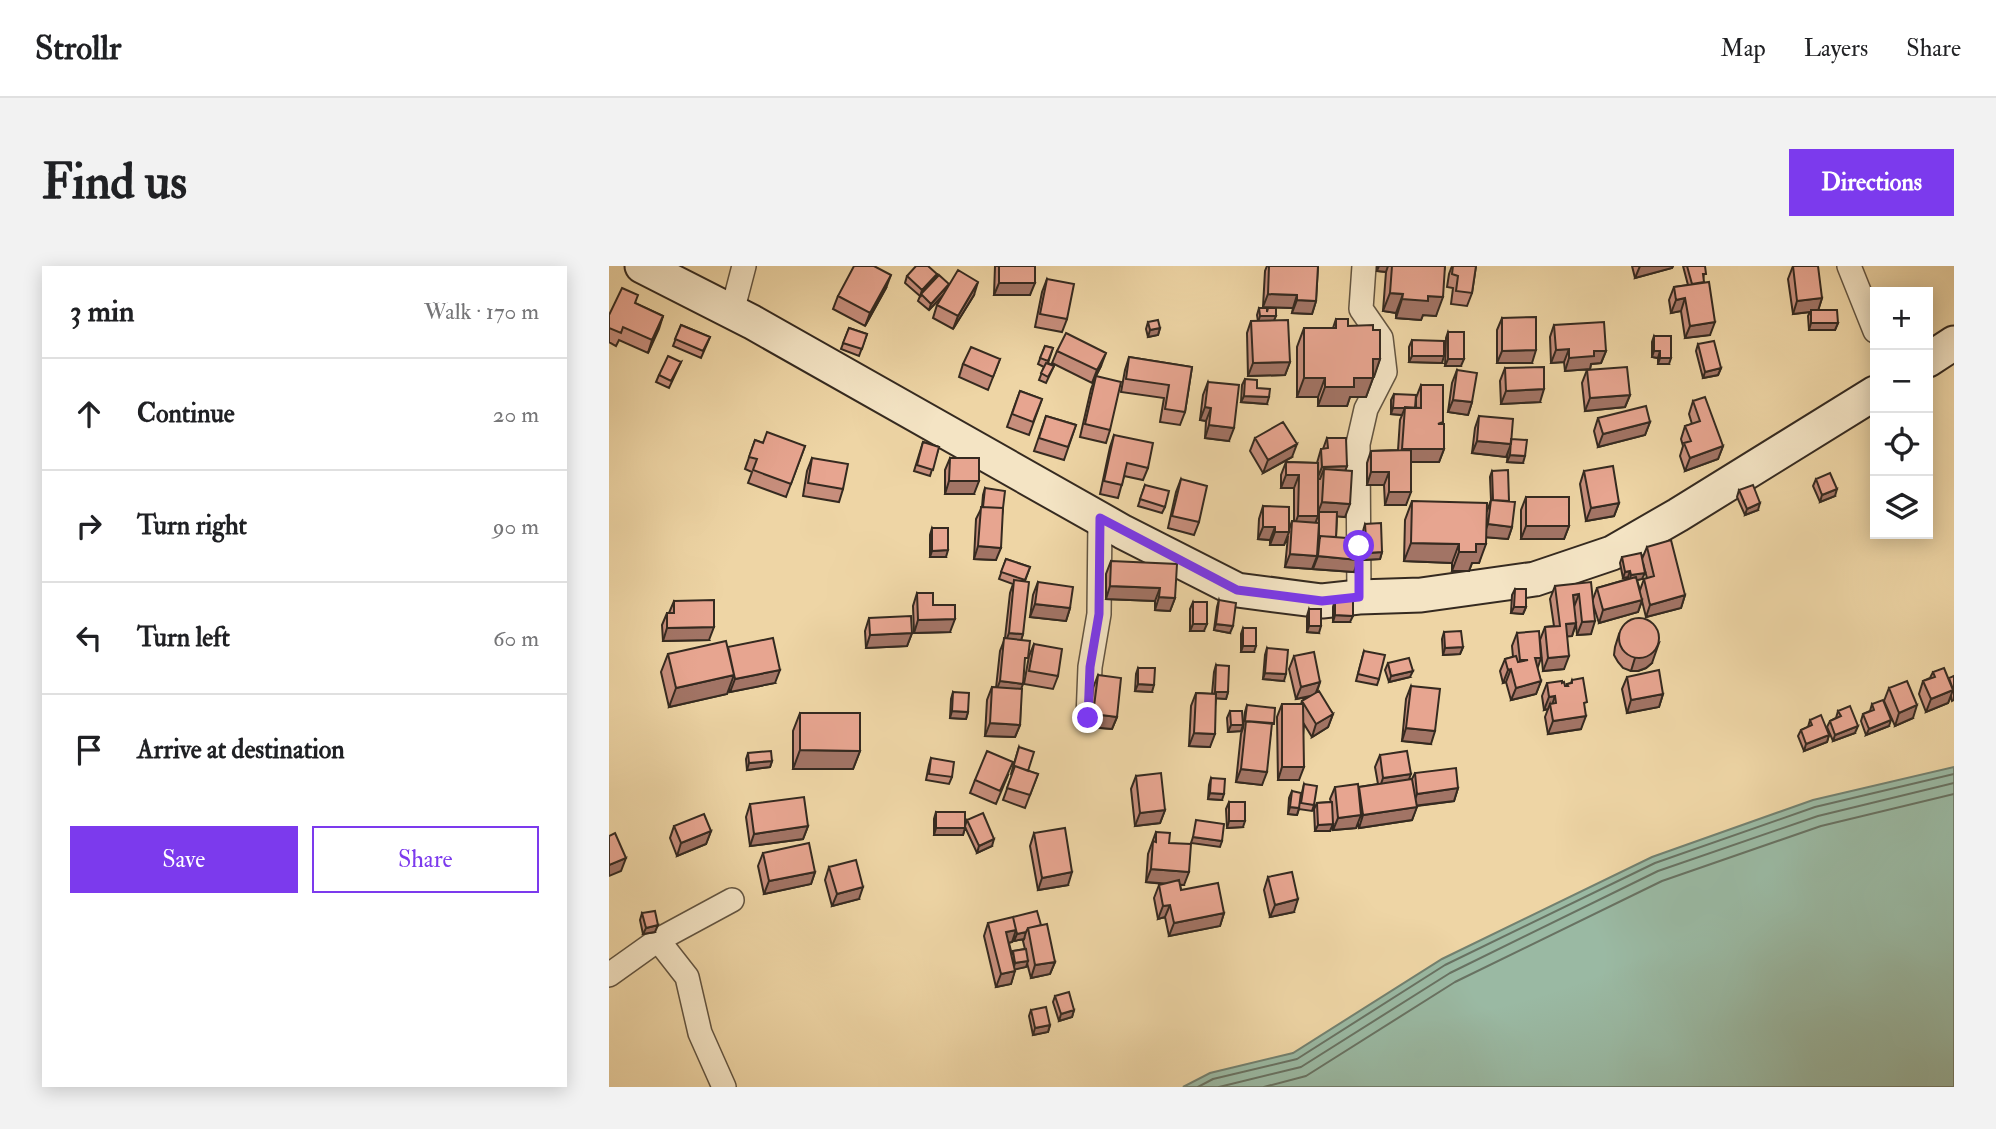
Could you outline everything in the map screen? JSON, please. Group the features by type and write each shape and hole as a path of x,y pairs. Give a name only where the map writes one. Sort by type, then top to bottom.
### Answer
{"street":[{"path":"642,266 732,312 1100,518 1237,590 1322,601 1421,595 1535,579 1612,553 1870,396"},
{"path":"732,312 744,266"},
{"path":"1359,597 1358,444 1366,409 1385,372 1381,338 1361,309 1364,266"},
{"path":"1849,266 1870,318"},
{"path":"1933,357 1954,343"},
{"path":"1088,718 1090,667 1099,614 1100,518"},
{"path":"609,975 658,940 732,900"},
{"path":"658,940 687,977 700,1033 725,1087"}],"water":[{"path":"1954,767 1954,1087 1183,1087 1210,1073 1293,1053 1442,959 1652,857 1813,800"}],"building":[{"path":"854,266 874,266 891,275 870,313 838,296"},
{"path":"916,266 928,266 937,274 922,290 907,276"},
{"path":"999,266 1035,266 1035,283 999,283"},
{"path":"1269,266 1318,266 1316,301 1297,300 1297,295 1268,294"},
{"path":"1392,266 1445,266 1443,297 1428,296 1428,301 1402,299 1403,294 1390,293"},
{"path":"1453,266 1476,266 1472,293 1456,291 1458,276 1452,274"},
{"path":"1687,266 1705,266 1704,282 1692,284"},
{"path":"1793,266 1818,266 1822,298 1797,301"},
{"path":"958,270 978,282 958,316 937,305"},
{"path":"939,275 949,284 931,304 921,294"},
{"path":"1047,279 1074,284 1067,319 1040,314"},
{"path":"1709,282 1715,322 1690,326 1685,298 1676,300 1674,287"},
{"path":"622,288 638,295 635,303 663,316 652,340 623,327 621,333 609,328 609,315"},
{"path":"1259,308 1267,308 1267,312 1268,308 1276,308 1276,316 1260,316"},
{"path":"1811,310 1837,310 1838,323 1811,323"},
{"path":"1536,317 1536,350 1502,351 1502,318"},
{"path":"1336,319 1348,319 1348,326 1373,325 1373,330 1380,330 1380,359 1373,359 1373,378 1354,378 1354,387 1325,387 1325,378 1304,378 1304,328 1336,328"},
{"path":"1158,320 1160,328 1150,330 1148,322"},
{"path":"1288,320 1290,362 1253,363 1251,321"},
{"path":"1604,322 1606,351 1594,351 1594,356 1569,358 1569,349 1556,350 1554,325"},
{"path":"681,325 710,337 703,351 675,339"},
{"path":"849,328 867,334 862,349 843,343"},
{"path":"1448,332 1464,332 1464,359 1448,359"},
{"path":"1066,333 1106,353 1097,370 1057,351"},
{"path":"1654,336 1671,336 1671,358 1660,358 1660,351 1654,351"},
{"path":"1412,340 1444,341 1444,356 1412,356"},
{"path":"1714,341 1721,368 1705,372 1698,344"},
{"path":"1045,346 1053,348 1048,361 1040,358"},
{"path":"971,347 1000,359 993,377 963,364"},
{"path":"668,356 681,362 671,381 659,375"},
{"path":"1129,357 1192,367 1185,412 1165,409 1169,385 1126,379"},
{"path":"1046,363 1054,366 1048,377 1041,373"},
{"path":"1544,367 1544,389 1506,391 1505,368"},
{"path":"1627,367 1630,395 1590,398 1587,370"},
{"path":"1457,370 1477,373 1472,402 1453,400"},
{"path":"1096,376 1121,382 1110,430 1085,424"},
{"path":"1245,379 1257,380 1257,388 1270,389 1269,397 1244,396"},
{"path":"1208,382 1239,385 1234,428 1209,425 1211,408 1205,407"},
{"path":"1421,385 1443,385 1443,422 1438,424 1444,424 1444,449 1402,449 1405,407 1421,408"},
{"path":"1020,391 1042,399 1033,422 1012,414"},
{"path":"1394,394 1416,395 1415,408 1393,408"},
{"path":"1705,397 1723,446 1690,458 1684,443 1691,441 1685,426 1700,421 1693,401"},
{"path":"1646,406 1650,422 1603,434 1598,418"},
{"path":"1046,416 1076,425 1068,447 1039,438"},
{"path":"1479,416 1513,419 1511,444 1477,441"},
{"path":"1283,422 1297,444 1268,460 1255,438"},
{"path":"767,432 805,446 791,484 753,470 757,459 749,457 755,440 763,443"},
{"path":"1114,435 1153,443 1148,468 1127,463 1122,485 1104,481"},
{"path":"1327,438 1346,438 1347,466 1322,467 1321,449 1328,448"},
{"path":"1511,439 1527,440 1525,456 1510,455"},
{"path":"923,442 939,447 933,470 917,465"},
{"path":"1411,450 1411,492 1389,492 1389,472 1371,472 1371,451"},
{"path":"812,458 848,464 843,489 808,483"},
{"path":"950,458 979,458 979,481 949,481"},
{"path":"1286,462 1318,463 1318,516 1298,516 1299,475 1286,475"},
{"path":"1613,466 1619,503 1591,508 1584,471"},
{"path":"1324,469 1352,471 1350,504 1322,502"},
{"path":"1508,470 1509,501 1493,500 1492,471"},
{"path":"1830,473 1837,489 1822,495 1816,479"},
{"path":"1181,479 1207,486 1199,522 1172,516"},
{"path":"1145,485 1169,491 1165,507 1140,499"},
{"path":"1753,485 1760,503 1747,509 1739,490"},
{"path":"985,488 1005,491 1003,508 983,507"},
{"path":"1526,497 1569,497 1569,526 1526,526"},
{"path":"1491,500 1515,502 1512,527 1488,524"},
{"path":"1412,501 1487,503 1486,544 1476,544 1476,552 1459,552 1459,544 1411,543"},
{"path":"1263,506 1289,507 1289,532 1275,532 1275,527 1263,527"},
{"path":"981,507 1003,508 1001,548 978,546"},
{"path":"1319,512 1337,512 1336,537 1319,538"},
{"path":"1292,521 1319,523 1317,556 1290,554"},
{"path":"1381,523 1382,552 1367,553 1365,524"},
{"path":"932,528 948,528 948,550 932,551"},
{"path":"1320,536 1360,539 1358,560 1318,556"},
{"path":"1671,540 1685,595 1650,605 1644,579 1654,576 1647,547"},
{"path":"1641,553 1645,573 1631,575 1630,571 1625,572 1622,557"},
{"path":"1006,559 1030,567 1025,580 1001,572"},
{"path":"1111,561 1177,564 1175,598 1159,597 1160,588 1110,586"},
{"path":"1636,577 1642,600 1603,610 1597,588"},
{"path":"1014,580 1029,582 1023,634 1009,633"},
{"path":"1038,582 1073,587 1070,608 1035,604"},
{"path":"1591,582 1595,621 1582,622 1579,594 1573,595 1576,623 1566,624 1569,656 1548,658 1545,627 1560,626 1555,586"},
{"path":"1515,589 1526,589 1526,607 1514,607"},
{"path":"917,593 933,593 933,605 955,605 955,619 918,620"},
{"path":"714,600 714,627 667,628 667,613 674,613 674,601"},
{"path":"1219,600 1236,603 1233,626 1216,624"},
{"path":"1335,600 1353,600 1353,616 1335,615"},
{"path":"1193,602 1207,602 1207,624 1193,624"},
{"path":"1309,609 1321,609 1321,626 1309,626"},
{"path":"911,616 912,633 870,635 869,618"},
{"path":"1639,618 1647,619 1653,624 1658,630 1658,646 1653,652 1647,657 1639,658 1631,657 1625,652 1620,646 1619,638 1620,630 1625,624 1631,619"},
{"path":"1243,628 1256,628 1256,646 1243,646"},
{"path":"1461,631 1463,647 1445,648 1444,632"},
{"path":"1539,631 1541,658 1535,658 1541,681 1516,688 1505,659 1516,656 1518,662 1528,660 1520,660 1517,633"},
{"path":"773,638 780,670 735,679 728,647"},
{"path":"1004,638 1030,641 1028,658 1025,658 1023,684 1000,681"},
{"path":"726,641 734,675 676,688 668,654"},
{"path":"1034,644 1062,649 1058,676 1029,671"},
{"path":"1267,648 1288,650 1286,674 1265,673"},
{"path":"1364,651 1385,655 1379,679 1358,674"},
{"path":"1314,652 1320,682 1301,687 1294,656"},
{"path":"1409,658 1413,671 1391,676 1388,663"},
{"path":"1216,665 1229,666 1228,692 1215,692"},
{"path":"1138,668 1155,668 1154,685 1138,684"},
{"path":"1944,668 1953,690 1931,699 1923,681 1935,677 1933,672"},
{"path":"1659,670 1663,694 1631,700 1627,677"},
{"path":"1098,675 1121,678 1117,717 1093,714"},
{"path":"1954,676 1954,692 1949,678"},
{"path":"1583,678 1586,716 1553,721 1550,704 1556,703 1555,696 1549,697 1547,683 1562,681 1568,686 1572,680"},
{"path":"1907,681 1917,705 1899,713 1889,688"},
{"path":"1411,686 1440,689 1435,731 1406,728"},
{"path":"992,687 1022,689 1020,725 990,723"},
{"path":"1319,691 1333,714 1316,724 1302,701"},
{"path":"953,692 969,693 968,712 952,711"},
{"path":"1196,693 1216,694 1215,734 1194,733"},
{"path":"1883,700 1891,720 1869,729 1863,714 1874,710 1872,704"},
{"path":"1282,704 1303,704 1304,767 1282,767"},
{"path":"1247,705 1275,708 1274,724 1245,721"},
{"path":"1850,706 1858,726 1835,735 1830,721 1841,716 1838,711"},
{"path":"1230,711 1242,711 1243,725 1231,725"},
{"path":"800,713 860,713 860,751 800,750"},
{"path":"1821,715 1829,735 1806,744 1801,730 1812,725 1810,720"},
{"path":"1246,721 1272,723 1267,772 1241,769"},
{"path":"1019,747 1034,752 1028,771 1015,766 1013,768"},
{"path":"771,751 772,761 749,763 748,753"},
{"path":"987,751 1013,762 1000,791 975,780"},
{"path":"1407,751 1411,774 1383,778 1380,755"},
{"path":"931,758 954,762 952,777 929,774"},
{"path":"1015,766 1038,774 1030,795 1007,788"},
{"path":"1456,768 1458,788 1417,794 1415,773"},
{"path":"1161,773 1165,810 1140,813 1136,776"},
{"path":"1211,778 1225,779 1224,794 1210,793"},
{"path":"1412,779 1417,807 1363,815 1359,787"},
{"path":"1304,784 1317,786 1314,805 1301,803"},
{"path":"1358,784 1361,815 1338,818 1335,787"},
{"path":"1292,791 1301,793 1299,808 1290,807"},
{"path":"804,797 808,826 754,834 750,804"},
{"path":"1229,802 1245,802 1245,821 1229,821"},
{"path":"1332,802 1333,824 1318,825 1317,803"},
{"path":"936,812 965,812 965,828 936,828"},
{"path":"983,813 994,839 979,846 967,820"},
{"path":"704,814 711,831 681,843 674,826"},
{"path":"1196,820 1224,824 1222,841 1193,837"},
{"path":"1065,828 1072,872 1042,878 1034,833"},
{"path":"1156,832 1170,833 1169,843 1191,844 1189,872 1151,869"},
{"path":"615,833 626,858 609,865 609,836"},
{"path":"809,843 815,872 769,881 763,853"},
{"path":"856,860 863,887 837,894 829,867"},
{"path":"1292,872 1298,899 1275,905 1268,877"},
{"path":"1179,880 1181,890 1218,883 1224,913 1174,923 1170,905 1163,906 1159,885"},
{"path":"655,911 658,925 646,928 642,913"},
{"path":"1037,911 1041,925 1017,934 1013,917"},
{"path":"1013,917 1016,930 1006,932 1015,971 1001,974 988,923"},
{"path":"1047,924 1055,962 1035,965 1028,928"},
{"path":"1026,949 1028,961 1015,963 1013,951"},
{"path":"1069,992 1074,1010 1061,1014 1055,996"},
{"path":"1046,1007 1050,1025 1035,1028 1031,1010"}],"route":[{"path":"1088,718 1090,667 1099,614 1100,518 1237,590 1322,601 1359,597 1359,546"}]}
